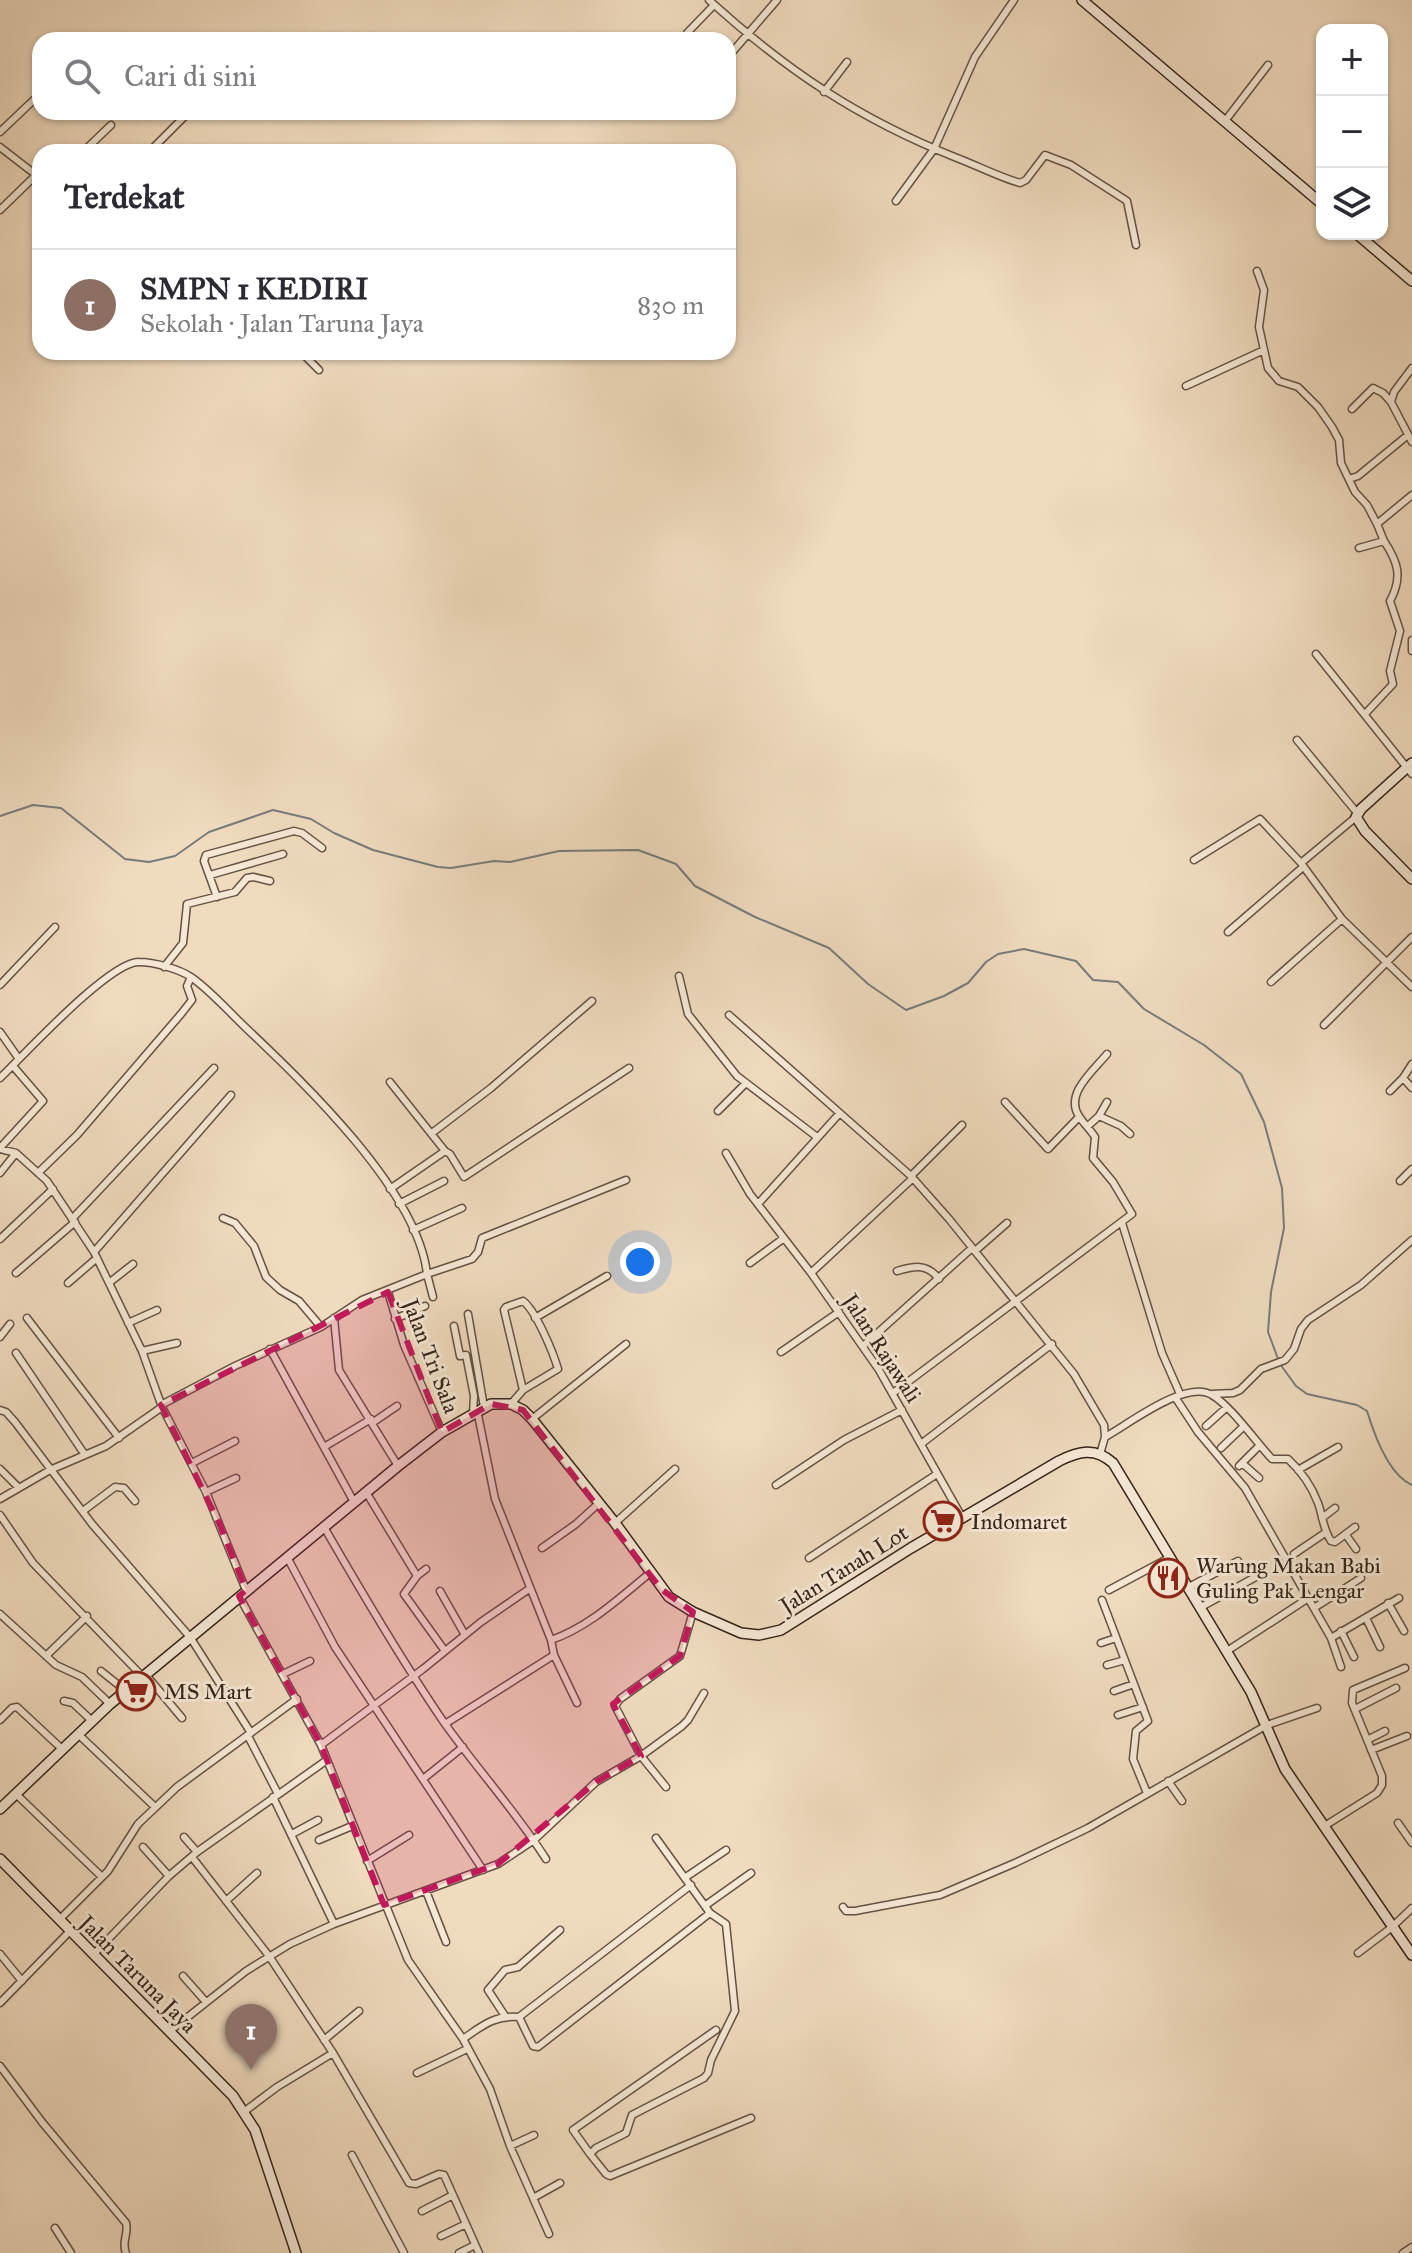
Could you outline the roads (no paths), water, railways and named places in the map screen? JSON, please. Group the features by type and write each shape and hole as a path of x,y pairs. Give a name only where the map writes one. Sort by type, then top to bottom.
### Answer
{"main road":[{"path":"1082,0 1316,199"},
{"path":"1364,240 1412,281"},
{"path":"1410,768 1357,815 1365,831 1412,879"},
{"path":"0,1809 110,1704 398,1466 442,1432 478,1410 497,1403 511,1404"},
{"name":"Jalan Tanah Lot","path":"511,1404 532,1419 669,1597 693,1612 741,1633 759,1635 774,1632 1073,1454 1100,1454"},
{"path":"1100,1454 1113,1463 1227,1651 1267,1725 1278,1756 1412,1955"},
{"name":"Jalan Taruna Jaya","path":"0,1860 245,2111 255,2130 296,2253"}],"street":[{"path":"736,48 777,0"},
{"path":"896,201 934,149 975,57 1014,0"},
{"path":"688,32 712,2 748,35 824,92 877,123 934,149 1020,183 1026,180 1042,157 1055,157 1127,201 1136,245"},
{"path":"824,92 847,62"},
{"path":"1225,121 1268,65"},
{"path":"0,132 32,102"},
{"path":"157,144 181,120"},
{"path":"91,144 111,125"},
{"path":"0,147 32,173"},
{"path":"0,210 32,181"},
{"path":"1257,271 1264,290 1259,327 1272,376 1298,387 1332,427 1339,440 1341,463 1400,571 1390,601 1400,631 1390,671 1393,684 1365,714"},
{"path":"1186,386 1264,350"},
{"path":"309,360 319,370"},
{"path":"1391,402 1394,392 1412,368"},
{"path":"1349,479 1358,476 1410,438 1391,402 1378,389 1373,388 1352,409"},
{"path":"1377,524 1412,495"},
{"path":"1359,548 1384,541"},
{"path":"1412,640 1412,651"},
{"path":"1316,654 1410,768"},
{"path":"1228,932 1357,815 1297,740"},
{"path":"1194,860 1260,819 1302,865 1342,919 1412,987"},
{"path":"217,897 204,861 206,855 284,832 302,833 322,848"},
{"path":"210,875 283,854"},
{"path":"164,967 183,943 187,904 235,892 247,878 270,881"},
{"path":"1271,982 1342,919"},
{"path":"0,985 55,927"},
{"path":"1324,1025 1412,937"},
{"path":"0,1078 117,969 140,962 191,977 322,1103 375,1165 413,1230 424,1256 433,1297"},
{"path":"679,976 688,1014 703,1037 745,1084 817,1137"},
{"path":"38,1173 77,1135 192,1000 187,986 191,977"},
{"path":"432,1133 491,1088 592,1001"},
{"path":"729,1015 912,1177 1018,1301 1052,1344 1104,1425 1105,1437 1100,1454"},
{"path":"0,1032 19,1059"},
{"path":"893,1393 1132,1214 1113,1182 1093,1158 1096,1142 1074,1104 1076,1093 1107,1054"},
{"path":"1390,1091 1412,1064"},
{"path":"13,1066 43,1101 0,1148 16,1153 53,1189 95,1255 142,1351 162,1406 206,1492 242,1593 321,1745 408,1960 463,2039 490,2089 510,2146 549,2234"},
{"path":"16,1273 73,1220 214,1068"},
{"path":"390,1082 450,1154 460,1174 467,1176 629,1068"},
{"path":"1403,1078 1412,1088"},
{"path":"718,1111 745,1084"},
{"path":"68,1283 231,1095"},
{"path":"1005,1102 1048,1149 1079,1117"},
{"path":"1088,1126 1099,1116 1107,1102"},
{"path":"758,1204 839,1114"},
{"path":"1099,1116 1130,1134"},
{"path":"811,1273 962,1125"},
{"path":"390,1189 445,1151"},
{"path":"0,1173 16,1153"},
{"name":"Jalan Rajawali","path":"726,1153 758,1204 863,1346 893,1393 963,1519"},
{"path":"1400,1181 1412,1169"},
{"path":"0,1499 50,1470 119,1438 162,1406 270,1349 321,1327 362,1300 472,1259 484,1237 626,1180"},
{"path":"399,1204 444,1181"},
{"path":"0,1239 53,1189"},
{"path":"413,1230 462,1208"},
{"path":"223,1218 235,1223 251,1241 266,1277 299,1301 321,1327"},
{"path":"863,1346 1007,1223"},
{"path":"1122,1223 1177,1395 1198,1432 1240,1479 1331,1638 1341,1667"},
{"path":"750,1263 784,1238"},
{"path":"1105,1437 1177,1395 1199,1391 1233,1393 1240,1390 1261,1369 1285,1360 1308,1320 1361,1285 1412,1240"},
{"path":"109,1283 133,1264"},
{"path":"897,1271 923,1267 939,1279"},
{"path":"535,1318 607,1276"},
{"name":"Jalan Tri Sala","path":"388,1292 395,1319 442,1432"},
{"path":"511,1404 523,1390 558,1369 524,1301 504,1309 523,1390"},
{"path":"395,1319 425,1306"},
{"path":"128,1323 157,1310"},
{"path":"781,1352 839,1312"},
{"path":"468,1314 478,1410 495,1499 551,1640 554,1655 577,1703"},
{"path":"27,1318 119,1438"},
{"path":"334,1318 339,1370 398,1466"},
{"path":"0,1337 10,1324"},
{"path":"454,1326 460,1356 466,1355 478,1410"},
{"path":"142,1351 177,1343"},
{"path":"532,1419 626,1344"},
{"path":"921,1444 1052,1344"},
{"path":"270,1349 354,1502"},
{"path":"16,1353 85,1455"},
{"path":"1212,1394 1274,1460 1288,1459 1298,1470 1315,1497 1325,1533 1333,1542 1355,1527"},
{"path":"324,1447 397,1406"},
{"path":"1206,1426 1226,1408"},
{"path":"0,1410 15,1422 83,1511 190,1637 249,1735 334,1924"},
{"path":"776,1485 844,1440 902,1410"},
{"path":"1221,1448 1243,1427"},
{"path":"192,1463 235,1441"},
{"path":"1259,1446 1241,1464 1259,1478"},
{"path":"1298,1470 1338,1447"},
{"path":"0,1469 18,1487"},
{"path":"615,1523 675,1469"},
{"path":"809,1558 937,1474"},
{"path":"206,1492 236,1478"},
{"path":"83,1511 115,1487 124,1488 135,1501"},
{"path":"366,1492 417,1576"},
{"path":"542,1548 599,1503"},
{"path":"1322,1518 1335,1508"},
{"path":"0,1515 33,1563 182,1718"},
{"path":"324,1527 413,1677 546,1859"},
{"path":"1294,1554 1325,1533"},
{"path":"1346,1535 1356,1549"},
{"path":"287,1557 325,1631 483,1870"},
{"path":"1109,1590 1171,1557"},
{"path":"1189,1587 1238,1561"},
{"path":"426,1569 404,1594 445,1651"},
{"path":"551,1640 589,1622 650,1573"},
{"path":"1201,1607 1261,1574"},
{"path":"1314,1608 1361,1578"},
{"path":"321,1745 529,1589"},
{"path":"440,1591 465,1635"},
{"path":"1331,1638 1399,1598"},
{"path":"1227,1651 1307,1599"},
{"path":"1102,1600 1148,1722 1136,1731 1133,1756 1147,1793"},
{"path":"1388,1603 1404,1631"},
{"path":"666,1787 641,1756 615,1706 680,1656 693,1612"},
{"path":"0,1614 58,1667 82,1677 110,1704"},
{"path":"46,1656 87,1616"},
{"path":"1366,1618 1380,1647"},
{"path":"1341,1631 1354,1657"},
{"path":"1101,1643 1116,1638"},
{"path":"445,1724 554,1655"},
{"path":"1107,1665 1125,1660"},
{"path":"283,1674 310,1661"},
{"path":"1323,1827 1381,1788 1382,1776 1355,1709 1351,1694 1353,1690 1405,1668"},
{"path":"101,1671 126,1691"},
{"path":"1114,1691 1134,1684"},
{"path":"1355,1709 1396,1688"},
{"path":"170,2031 269,1956 334,1924 498,1864 534,1840 596,1782 641,1756 688,1720 704,1693"},
{"path":"59,1920 113,1865 124,1842 155,1807 187,1779 297,1699"},
{"path":"64,1701 73,1703 92,1721"},
{"path":"0,1720 17,1707 62,1749"},
{"path":"1118,1715 1143,1707"},
{"path":"843,1907 846,1911 855,1911 940,1895 1044,1850 1267,1725 1317,1708"},
{"path":"1367,1740 1385,1731"},
{"path":"78,1734 155,1807"},
{"path":"1371,1750 1407,1736"},
{"path":"423,1779 463,1747"},
{"path":"94,1954 169,1876 194,1855 327,1760"},
{"path":"1168,1781 1182,1801"},
{"path":"16,1794 102,1877"},
{"path":"292,1834 318,1820"},
{"path":"1398,1823 1412,1843"},
{"path":"319,1840 352,1826"},
{"path":"367,1861 409,1835"},
{"path":"184,1837 333,2053 409,2183 416,2184 442,2174 477,2249 459,2253"},
{"path":"590,2154 626,2133 632,2115 708,2073 711,2060 733,2018 736,2004 727,1929 723,1921 710,1913 656,1838"},
{"path":"143,1847 169,1876"},
{"path":"686,1877 726,1850"},
{"path":"226,1901 257,1873"},
{"path":"706,1905 751,1873"},
{"path":"463,2039 492,2019 519,2017 691,1885"},
{"path":"426,1891 446,1942"},
{"path":"1358,1953 1412,1908"},
{"path":"519,2017 533,2046 538,2047 710,1913"},
{"path":"505,2016 488,1990 505,1970 518,1967 560,1930"},
{"path":"0,2003 70,1931"},
{"path":"0,1954 22,1981"},
{"path":"183,1976 206,2002"},
{"path":"324,2040 359,2011"},
{"path":"716,2030 573,2130 610,2176 751,2118"},
{"path":"417,2073 467,2049"},
{"path":"245,2111 277,2087 333,2053"},
{"path":"0,2066 126,2223 128,2229 123,2244 126,2253"},
{"path":"510,2146 534,2135"},
{"path":"352,2155 404,2253"},
{"path":"533,2198 560,2183"},
{"path":"422,2211 453,2195"},
{"path":"441,2236 466,2224"},
{"path":"55,2228 71,2253"},
{"path":"1403,2253 1412,2247"}],"waterway":[{"path":"0,816 33,805 61,808 125,859 149,862 175,856 209,832 273,810 311,819 373,850 438,867 510,862 559,851 638,850 676,864 695,886 755,917 829,948 868,984 906,1010 968,983 986,962 998,954 1024,949 1076,961 1093,980 1118,982 1144,1009 1204,1045 1241,1074 1264,1122 1282,1188 1284,1228 1271,1292 1268,1332 1280,1364 1296,1386 1307,1394 1357,1405 1367,1411 1378,1442 1390,1463 1412,1485"}],"place":[{"name":"Indomaret","path":"943,1521"},
{"name":"Warung Makan Babi Guling Pak Lengar","path":"1168,1578"},
{"name":"MS Mart","path":"136,1691"},
{"name":"SMPN 1 KEDIRI","path":"251,2070"}]}
